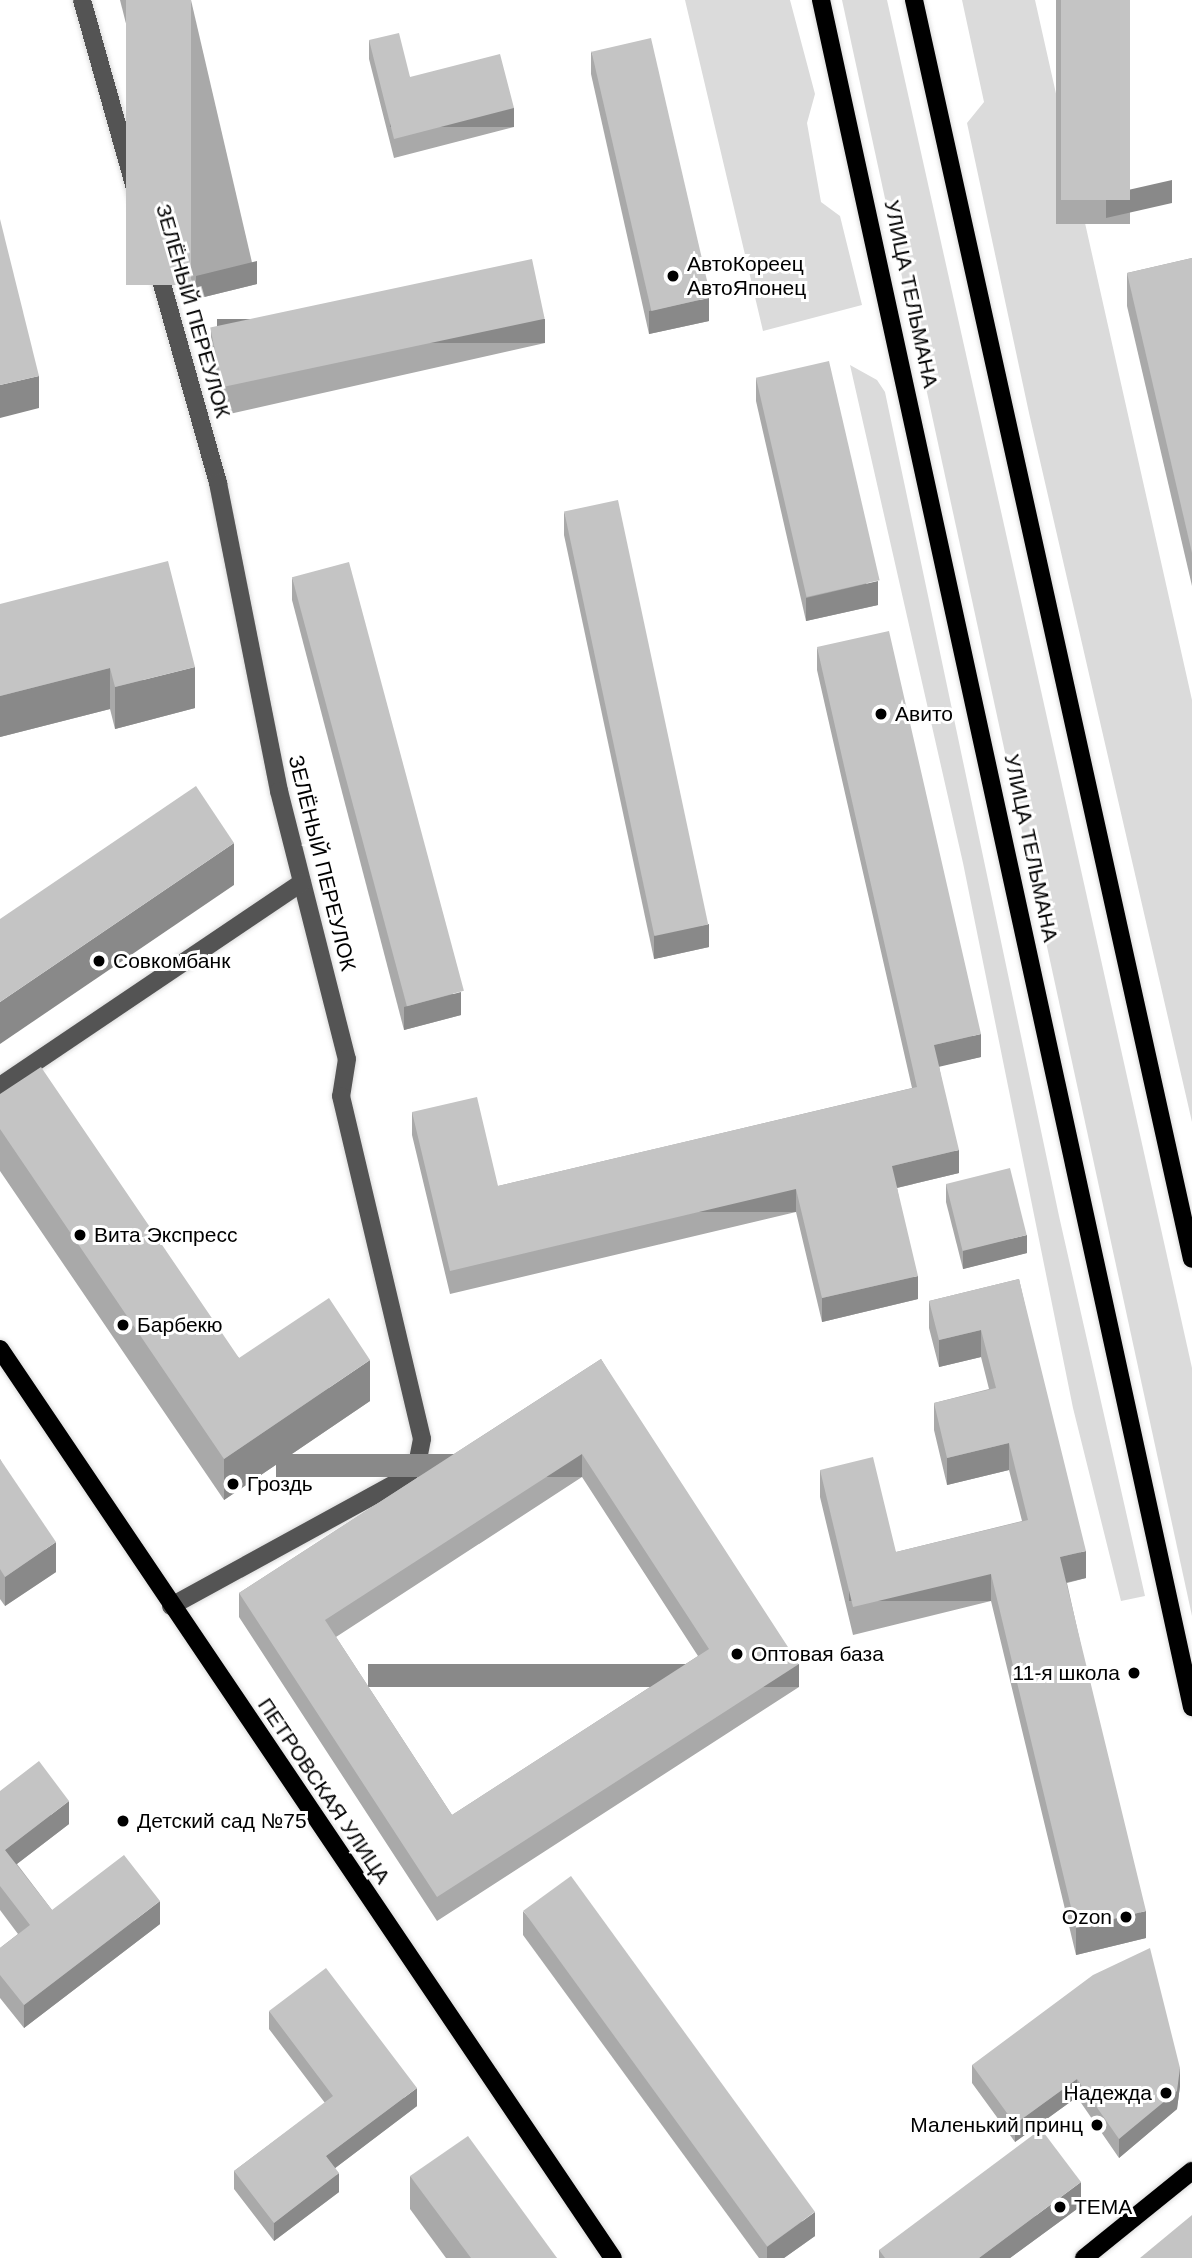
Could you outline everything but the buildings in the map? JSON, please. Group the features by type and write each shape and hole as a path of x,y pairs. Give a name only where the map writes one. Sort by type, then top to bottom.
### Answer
{"main road":[{"name":"УЛИЦА ТЕЛЬМАНА","path":"821,0 1192,1707"},
{"path":"914,0 1192,1259"},
{"name":"ПЕТРОВСКАЯ УЛИЦА","path":"0,1349 612,2258"},
{"path":"1084,2258 1192,2171"}],"street":[{"name":"ЗЕЛЁНЫЙ ПЕРЕУЛОК","path":"82,0 218,483 268,738 347,1059 341,1096 422,1439 418,1460 407,1477 171,1606"},
{"path":"0,1086 302,882"}],"shaded area":[{"path":"685,0 790,0 815,94 807,123 821,202 840,216 862,305 763,331"},
{"path":"842,0 887,0 1192,1368 1192,1616"},
{"path":"962,0 1035,0 1192,700 1192,1122 1029,413 967,123 984,102"},
{"path":"850,365 877,380 885,392 1059,1216 1145,1596 1121,1601 1073,1408 963,863"}],"place":[{"name":"АвтоКореец АвтоЯпонец","path":"673,276"},
{"name":"Авито","path":"881,714"},
{"name":"Совкомбанк","path":"99,961"},
{"name":"Вита Экспресс","path":"80,1235"},
{"name":"Барбекю","path":"123,1325"},
{"name":"Гроздь","path":"233,1484"},
{"name":"Оптовая база","path":"737,1654"},
{"name":"11-я школа","path":"1134,1673"},
{"name":"Детский сад №75","path":"123,1821"},
{"name":"Ozon","path":"1126,1917"},
{"name":"Надежда","path":"1166,2093"},
{"name":"Маленький принц","path":"1097,2125"},
{"name":"ТЕМА","path":"1060,2207"}]}
